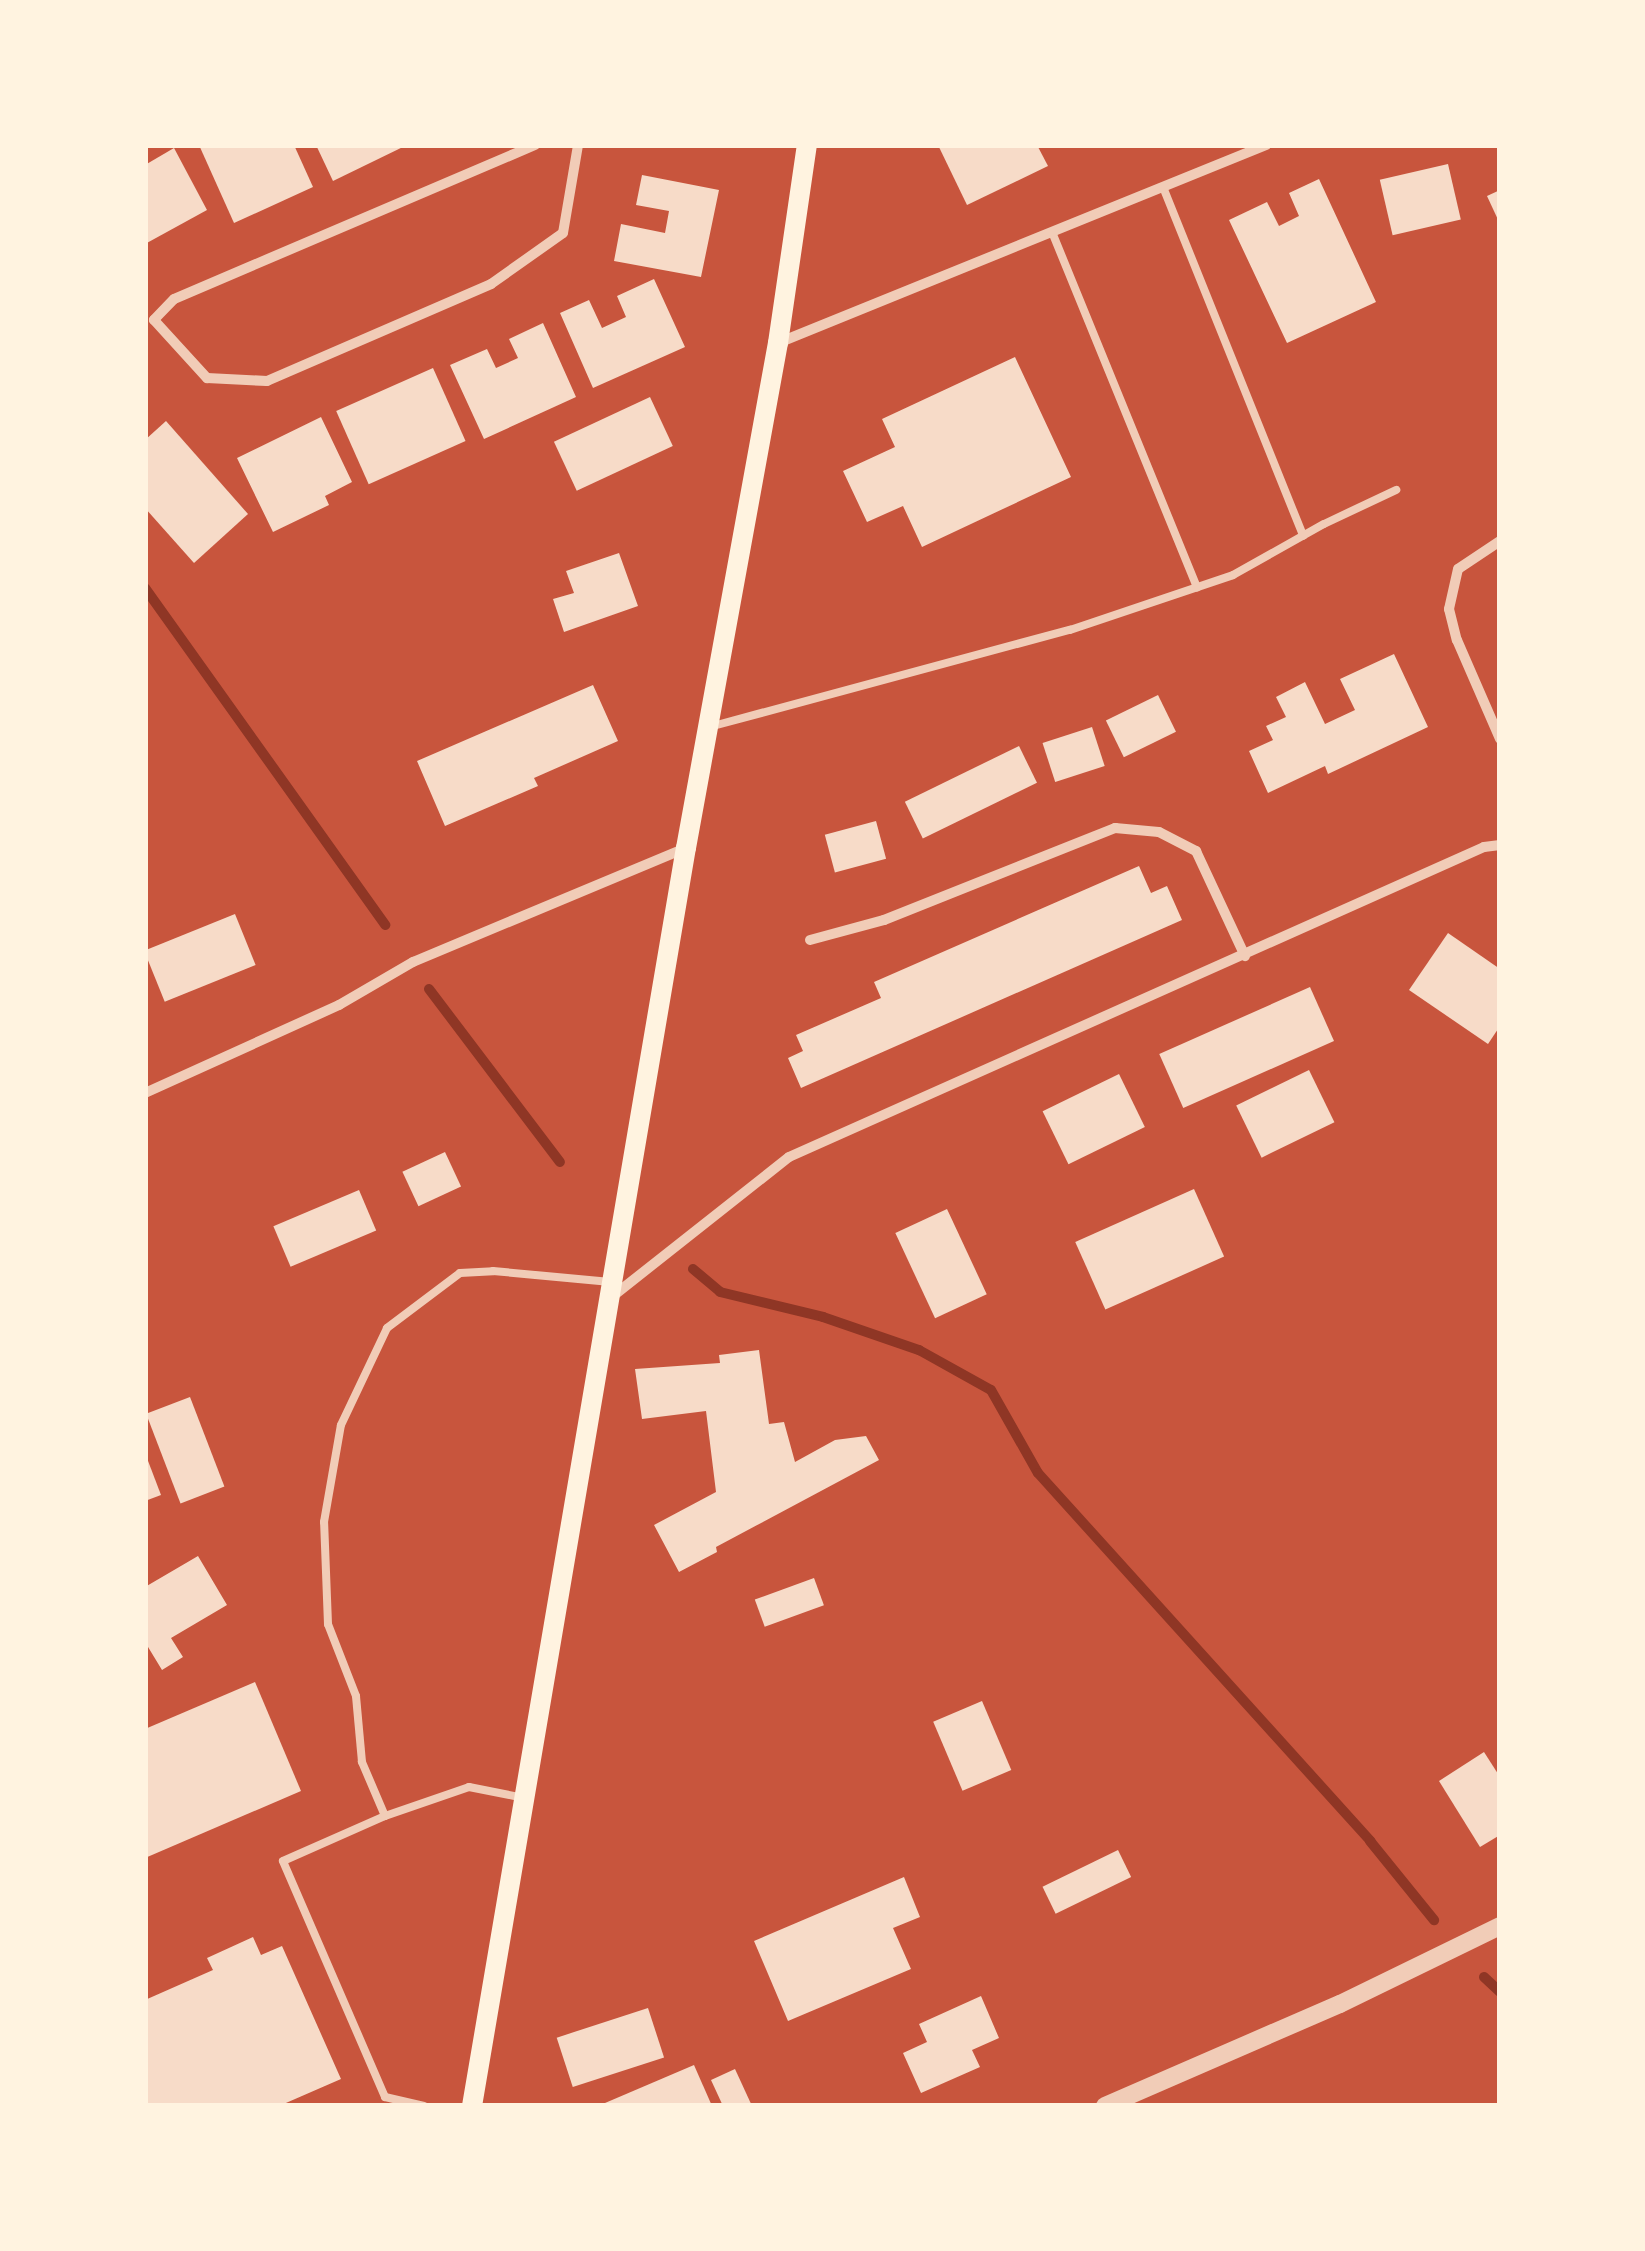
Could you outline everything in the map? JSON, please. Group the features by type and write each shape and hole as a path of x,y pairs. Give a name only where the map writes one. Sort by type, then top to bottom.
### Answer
{"main road":[{"path":"472,2106 686,848 778,342 807,145"}],"street":[{"path":"536,145 174,300 154,320 208,378 268,382 491,284 562,233 578,145"},
{"path":"778,342 1266,145"},
{"path":"1500,540 1458,569 1450,609 1456,640 1500,739"},
{"path":"810,940 884,920 1115,828 1160,832 1196,851 1245,956"},
{"path":"614,1289 789,1157 1484,847 1500,845"},
{"path":"145,1093 339,1005 413,962 686,848"},
{"path":"1104,2106 1324,2011 1500,1926"}],"lane":[{"path":"1163,187 1303,536"},
{"path":"1052,232 1197,588"},
{"path":"709,728 1070,630 1197,588 1234,575 1396,490"},
{"path":"385,1816 362,1762 356,1696 328,1624 324,1522 341,1425 387,1328 460,1273 493,1271 614,1289"},
{"path":"424,2106 382,2102 283,1861 385,1816 469,1788 524,1798"}],"building":[{"path":"199,145 294,145 313,187 234,223"},
{"path":"316,145 407,145 333,181"},
{"path":"938,145 1037,145 1048,166 967,205"},
{"path":"174,148 207,210 145,244 145,165"},
{"path":"1448,164 1461,220 1393,235 1380,180"},
{"path":"642,175 719,190 701,277 614,261 621,224 665,233 669,211 636,205"},
{"path":"1319,179 1376,302 1287,343 1229,220 1267,202 1279,226 1299,216 1289,193"},
{"path":"1500,190 1500,224 1487,196"},
{"path":"654,279 685,347 593,388 560,313 589,300 602,328 626,317 617,296"},
{"path":"543,323 576,397 484,439 450,365 487,349 496,368 518,358 509,339"},
{"path":"1015,357 1071,477 922,547 903,506 867,522 843,471 895,447 882,419"},
{"path":"433,368 466,441 369,484 336,411"},
{"path":"650,397 673,446 577,491 554,442"},
{"path":"321,417 352,482 325,496 329,505 273,532 237,458"},
{"path":"166,421 248,514 194,563 145,508 145,440"},
{"path":"619,553 638,606 564,632 553,599 574,593 566,571"},
{"path":"1394,654 1428,727 1328,774 1325,766 1268,793 1249,751 1273,740 1266,726 1286,717 1276,697 1305,682 1325,724 1355,710 1340,679"},
{"path":"593,685 618,741 534,778 538,786 445,826 417,761"},
{"path":"1158,695 1176,732 1124,757 1106,720"},
{"path":"1092,727 1105,766 1055,782 1043,743"},
{"path":"1019,746 1037,783 923,839 905,802"},
{"path":"876,821 886,859 835,872 825,835"},
{"path":"1139,866 1151,893 1167,886 1182,920 801,1088 788,1058 803,1051 796,1035 881,998 874,982"},
{"path":"235,914 256,965 165,1002 145,950"},
{"path":"1448,933 1500,969 1500,1026 1488,1044 1409,990"},
{"path":"1310,987 1334,1041 1183,1108 1159,1054"},
{"path":"1309,1070 1334,1122 1262,1158 1236,1106"},
{"path":"1119,1074 1145,1127 1068,1164 1043,1111"},
{"path":"445,1152 461,1186 418,1206 402,1172"},
{"path":"1194,1189 1224,1257 1105,1309 1075,1242"},
{"path":"359,1190 376,1231 291,1267 273,1226"},
{"path":"947,1209 987,1294 935,1318 895,1233"},
{"path":"759,1350 769,1424 784,1422 795,1462 835,1440 866,1436 879,1460 716,1547 717,1552 679,1572 654,1525 716,1492 706,1411 642,1419 635,1369 720,1363 719,1355"},
{"path":"190,1397 224,1487 181,1503 146,1414"},
{"path":"145,1453 161,1495 145,1501"},
{"path":"198,1556 227,1605 171,1638 183,1657 162,1670 145,1642 145,1587"},
{"path":"814,1578 824,1605 765,1627 755,1600"},
{"path":"255,1682 301,1791 145,1858 145,1729"},
{"path":"982,1701 1011,1770 963,1791 933,1722"},
{"path":"1484,1752 1500,1777 1500,1835 1480,1847 1439,1781"},
{"path":"1118,1850 1131,1877 1056,1914 1043,1887"},
{"path":"904,1877 920,1917 893,1928 911,1969 788,2021 754,1941"},
{"path":"253,1937 261,1955 282,1946 341,2079 279,2106 145,2106 145,2000 213,1970 207,1958"},
{"path":"981,1996 999,2038 972,2050 980,2067 921,2093 903,2053 927,2042 919,2024"},
{"path":"648,2008 664,2057 573,2087 557,2038"},
{"path":"694,2065 712,2106 598,2106"},
{"path":"735,2069 752,2106 723,2106 711,2080"}],"waterway":[{"path":"145,588 385,925"},
{"path":"429,989 560,1162"},
{"path":"693,1269 720,1292 823,1317 919,1350 991,1390 1038,1473 1370,1841 1434,1920"},
{"path":"1484,1977 1500,1992"}]}
